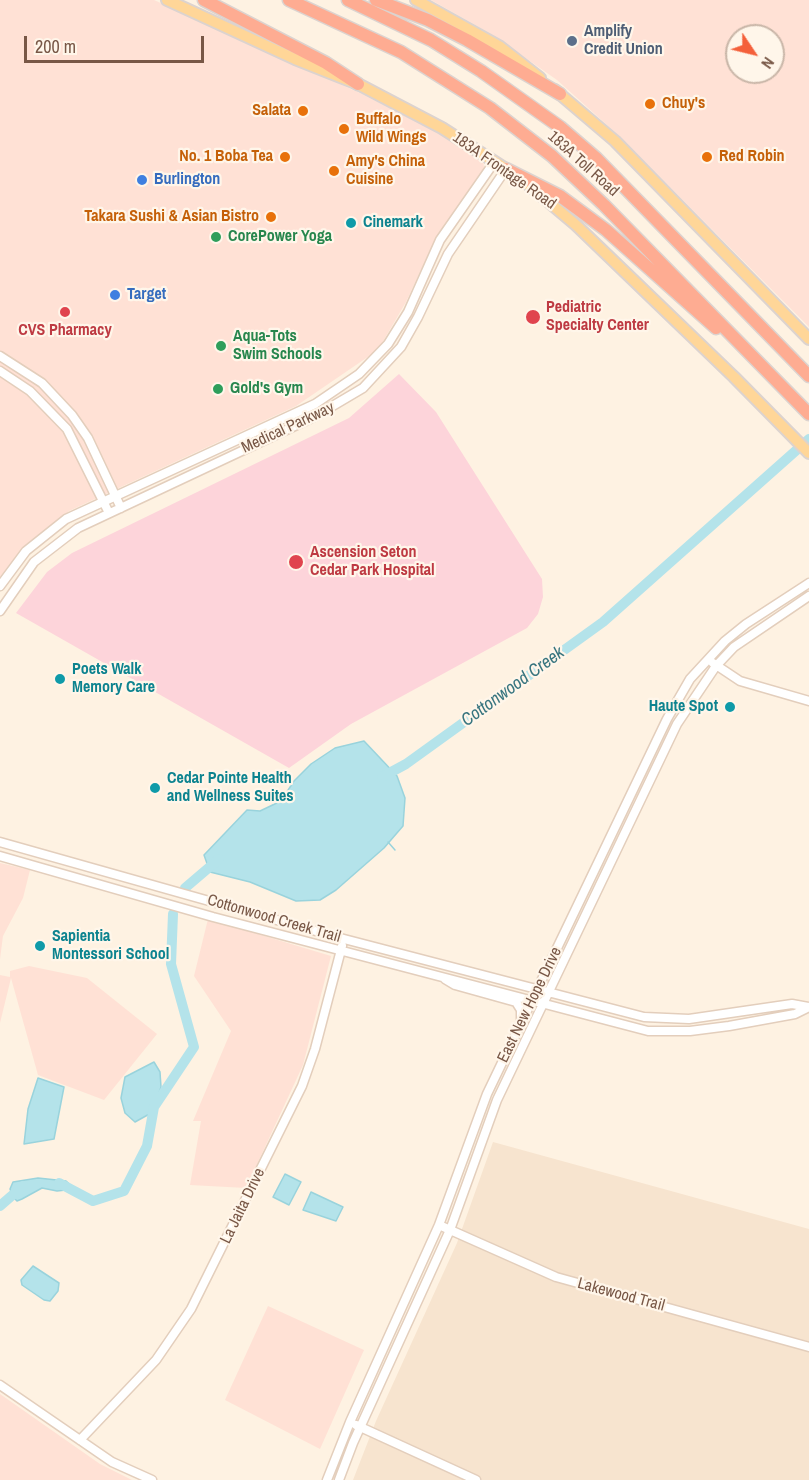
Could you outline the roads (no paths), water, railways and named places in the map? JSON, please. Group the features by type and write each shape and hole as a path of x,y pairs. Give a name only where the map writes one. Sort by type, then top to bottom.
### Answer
{"highway":[{"path":"204,0 326,63 358,84"},
{"name":"183A Toll Road","path":"289,0 401,52 490,108 552,156 604,205 809,414"},
{"name":"183A Toll Road","path":"348,0 431,40 481,71 560,127 596,158 809,376"},
{"path":"375,0 428,21 467,40 560,94"},
{"path":"506,169 560,196 606,230 691,308 759,363"}],"main road":[{"name":"183A Frontage Road","path":"167,0 294,59 358,84 442,128 495,161 576,225 809,453"},
{"path":"416,0 499,46 560,94 648,174 809,339"}],"street":[{"name":"Medical Parkway","path":"0,586 15,564 39,540 66,519 330,396 359,374 388,344 408,312 440,240 495,161"},
{"name":"Medical Parkway","path":"0,610 21,576 48,549 78,528 336,406 363,388 389,363 418,317 448,254 506,169"},
{"path":"408,312 418,317"},
{"path":"0,356 51,391 72,416 88,438 121,508"},
{"path":"9,376 16,365"},
{"path":"0,371 39,398 67,429 109,513"},
{"path":"284,418 288,428"},
{"name":"East New Hope Drive","path":"327,1480 350,1422 440,1225 476,1120 676,701 707,659 746,624 809,583"},
{"name":"East New Hope Drive","path":"339,1480 360,1427 450,1230 497,1100 677,724 716,666 734,647 809,596"},
{"path":"707,659 740,681 809,701"},
{"path":"621,816 629,825"},
{"name":"Cottonwood Creek Trail","path":"0,842 344,939 644,1017 689,1019 792,1004 809,1007 795,1014 690,1031 648,1031 437,974 341,951 0,856"},
{"name":"La Jaita Drive","path":"80,1440 156,1360 191,1309 302,1086 315,1049 344,939"},
{"path":"437,974 455,985 516,1002 522,1010 521,1022"},
{"path":"689,1019 690,1031"},
{"name":"Lakewood Trail","path":"440,1225 564,1280 809,1347"},
{"path":"0,1385 112,1462 152,1480"},
{"path":"350,1422 476,1480"}],"water":[{"path":"364,741 397,776 405,798 403,826 384,848 336,890 320,900 296,901 250,882 210,872 204,855 247,810 260,811 281,801 294,781 311,764 335,748"},
{"path":"154,1062 160,1072 161,1087 153,1112 135,1122 125,1113 121,1098 125,1077"},
{"path":"38,1078 64,1087 54,1139 24,1144 28,1109"},
{"path":"285,1174 301,1182 289,1205 273,1197"},
{"path":"38,1178 66,1181 75,1189 57,1191 42,1188 17,1201 13,1197 10,1189 13,1182"},
{"path":"311,1192 343,1207 336,1221 303,1210"},
{"path":"33,1266 59,1283 58,1291 50,1301 44,1300 22,1285 21,1280"}],"waterway":[{"name":"Cottonwood Creek","path":"382,777 406,764 603,622 809,439"},
{"path":"388,842 395,850"},
{"name":"Cottonwood Creek","path":"185,888 219,859"},
{"name":"Cottonwood Creek","path":"59,1183 93,1201 124,1191 147,1146 154,1107 194,1047 171,964 173,914"},
{"name":"Cottonwood Creek","path":"0,1206 23,1186"}],"place":[{"name":"Amplify Credit Union","path":"572,41"},
{"name":"Chuy's","path":"650,104"},
{"name":"Salata","path":"303,111"},
{"name":"Buffalo Wild Wings","path":"344,129"},
{"name":"No. 1 Boba Tea","path":"285,157"},
{"name":"Red Robin","path":"707,157"},
{"name":"Amy's China Cuisine","path":"334,171"},
{"name":"Burlington","path":"142,180"},
{"name":"Takara Sushi & Asian Bistro","path":"271,217"},
{"name":"Cinemark","path":"351,223"},
{"name":"CorePower Yoga","path":"216,237"},
{"name":"Target","path":"115,295"},
{"name":"CVS Pharmacy","path":"65,312"},
{"name":"Pediatric Specialty Center","path":"533,317"},
{"name":"Aqua-Tots Swim Schools","path":"221,346"},
{"name":"Gold's Gym","path":"218,389"},
{"name":"Ascension Seton Cedar Park Hospital","path":"296,562"},
{"name":"Poets Walk Memory Care","path":"60,679"},
{"name":"Haute Spot","path":"730,707"},
{"name":"Cedar Pointe Health and Wellness Suites","path":"155,788"},
{"name":"Sapientia Montessori School","path":"40,946"}]}
